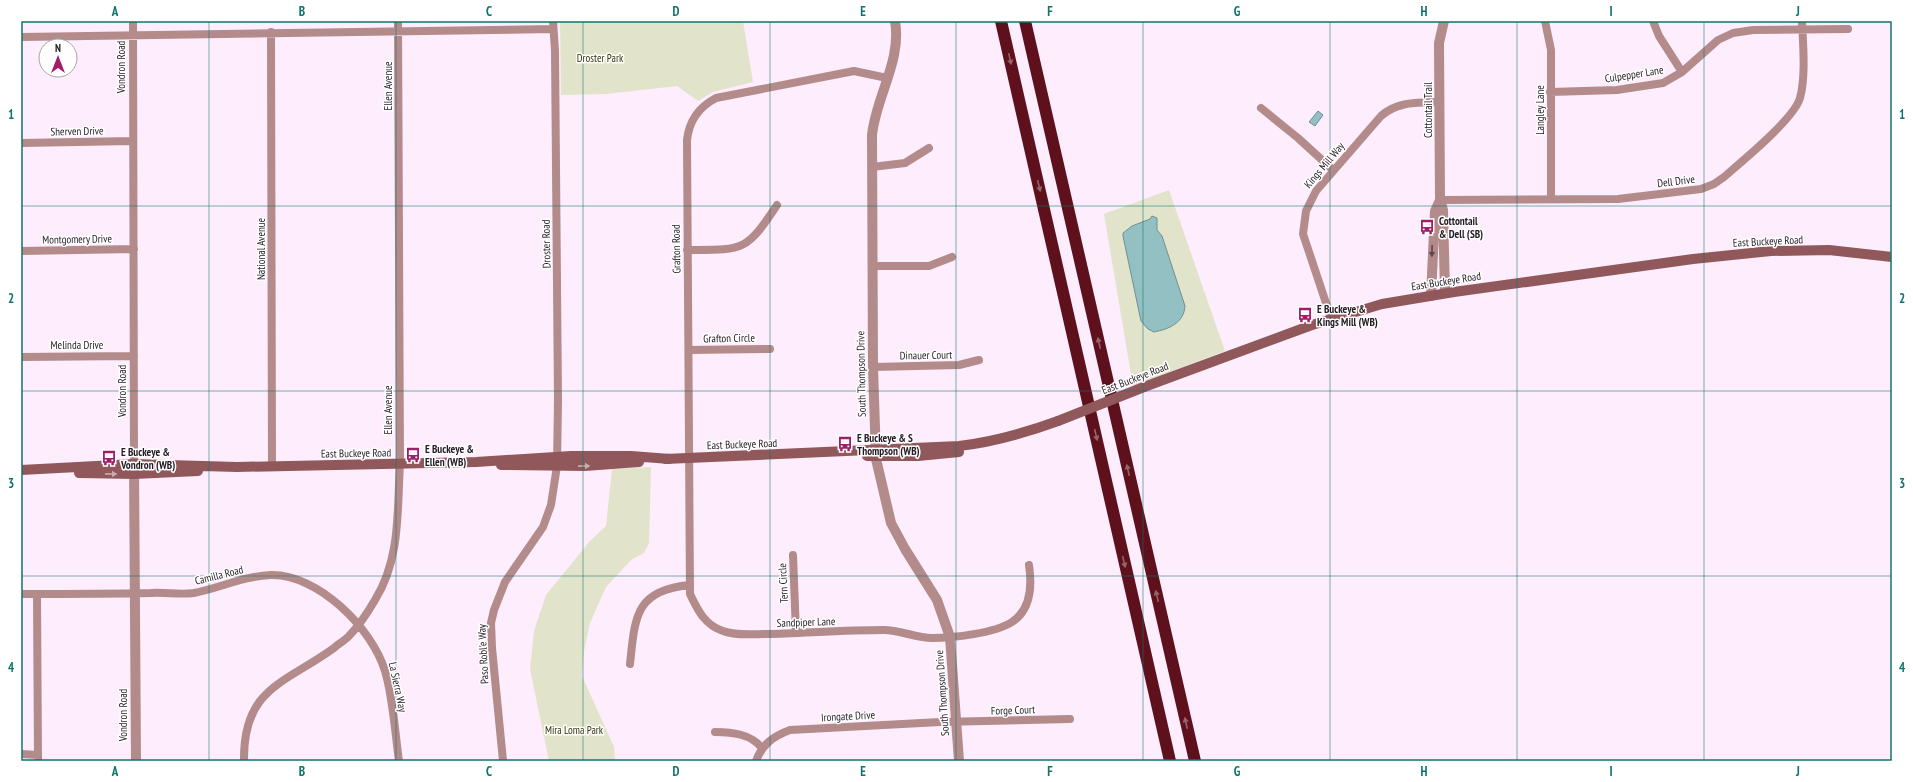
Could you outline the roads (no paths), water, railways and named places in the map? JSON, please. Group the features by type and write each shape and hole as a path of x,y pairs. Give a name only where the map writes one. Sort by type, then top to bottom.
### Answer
{"highway":[{"path":"1001,21 1170,761"},
{"path":"1025,21 1195,761"}],"main road":[{"name":"East Buckeye Road","path":"21,470 557,461 631,456 670,459 814,453 924,455 966,451 1007,442 1144,387 1331,318 1382,304 1445,293 1686,260 1771,251 1829,250 1892,257"}],"street":[{"name":"Vondron Road","path":"133,21 136,761"},
{"name":"Ellen Avenue","path":"244,761 247,728 252,714 264,696 277,683 314,662 348,637 376,599 391,565 397,528 400,464 398,21"},
{"name":"South Thompson Drive","path":"895,21 896,49 874,120 872,167 872,266 875,453 882,490 892,523 905,549 937,600 950,637 959,761"},
{"name":"Cottontail Trail","path":"1444,21 1439,43 1440,200 1443,210 1445,293"},
{"name":"Langley Lane","path":"1545,21 1550,50 1551,199"},
{"path":"1653,21 1659,36 1682,72"},
{"name":"Dell Drive","path":"1440,200 1618,199 1701,188 1714,184 1724,177 1782,123 1798,103 1801,90 1802,21"},
{"path":"21,37 398,30 553,25"},
{"name":"Droster Road","path":"553,25 555,51 557,246 557,461"},
{"name":"Culpepper Lane","path":"1550,92 1617,90 1663,83 1682,72 1718,40 1733,33 1753,30 1848,30"},
{"name":"National Avenue","path":"271,32 272,466"},
{"name":"Grafton Road","path":"690,585 687,140 692,121 705,104 716,98 854,71 887,78"},
{"name":"Kings Mill Way","path":"1331,318 1303,234 1306,211 1312,197 1381,116 1389,109 1408,103 1440,102"},
{"path":"1261,108 1334,170"},
{"name":"Sherven Drive","path":"21,144 134,141"},
{"path":"872,167 905,163 928,148"},
{"name":"Cottontail Trail","path":"1431,296 1435,211 1440,200"},
{"path":"687,250 724,250 745,244 759,232 777,205"},
{"name":"Montgomery Drive","path":"21,251 134,249"},
{"path":"872,266 929,266 952,256"},
{"name":"Grafton Circle","path":"689,350 770,349"},
{"name":"Melinda Drive","path":"21,357 134,356"},
{"name":"Dinauer Court","path":"873,367 959,365 979,360"},
{"name":"Paso Robl'e Way","path":"503,761 491,623 494,610 505,582 538,535 545,520 551,505 557,461"},
{"name":"Tern Circle","path":"792,555 796,633"},
{"name":"Sandpiper Lane","path":"690,585 690,594 698,611 716,628 725,632 742,634 883,630 931,638 950,637 1002,628 1013,622 1023,611 1029,597 1032,582 1029,565"},
{"name":"Camilla Road","path":"21,594 193,593 263,576 292,578 318,588 334,601 358,625"},
{"path":"630,664 636,621 648,600 653,594 665,589 690,585"},
{"path":"21,754 38,758 36,594"},
{"name":"La Sierra Way","path":"358,625 379,656 385,672 399,761"},
{"name":"Forge Court","path":"956,722 1070,719"},
{"name":"Irongate Drive","path":"756,761 762,748 772,738 790,730 956,722"},
{"path":"715,732 742,735 756,742 762,748"}],"place":[{"name":"Cottontail & Dell (SB)","path":"1427,227"},
{"name":"E Buckeye & Kings Mill (WB)","path":"1305,315"},
{"name":"E Buckeye & S Thompson (WB)","path":"845,444"},
{"name":"E Buckeye & Ellen (WB)","path":"413,455"},
{"name":"E Buckeye & Vondron (WB)","path":"109,458"}],"park label":[{"name":"Droster Park","path":"600,58"},
{"name":"Mira Loma Park","path":"574,730"}]}
